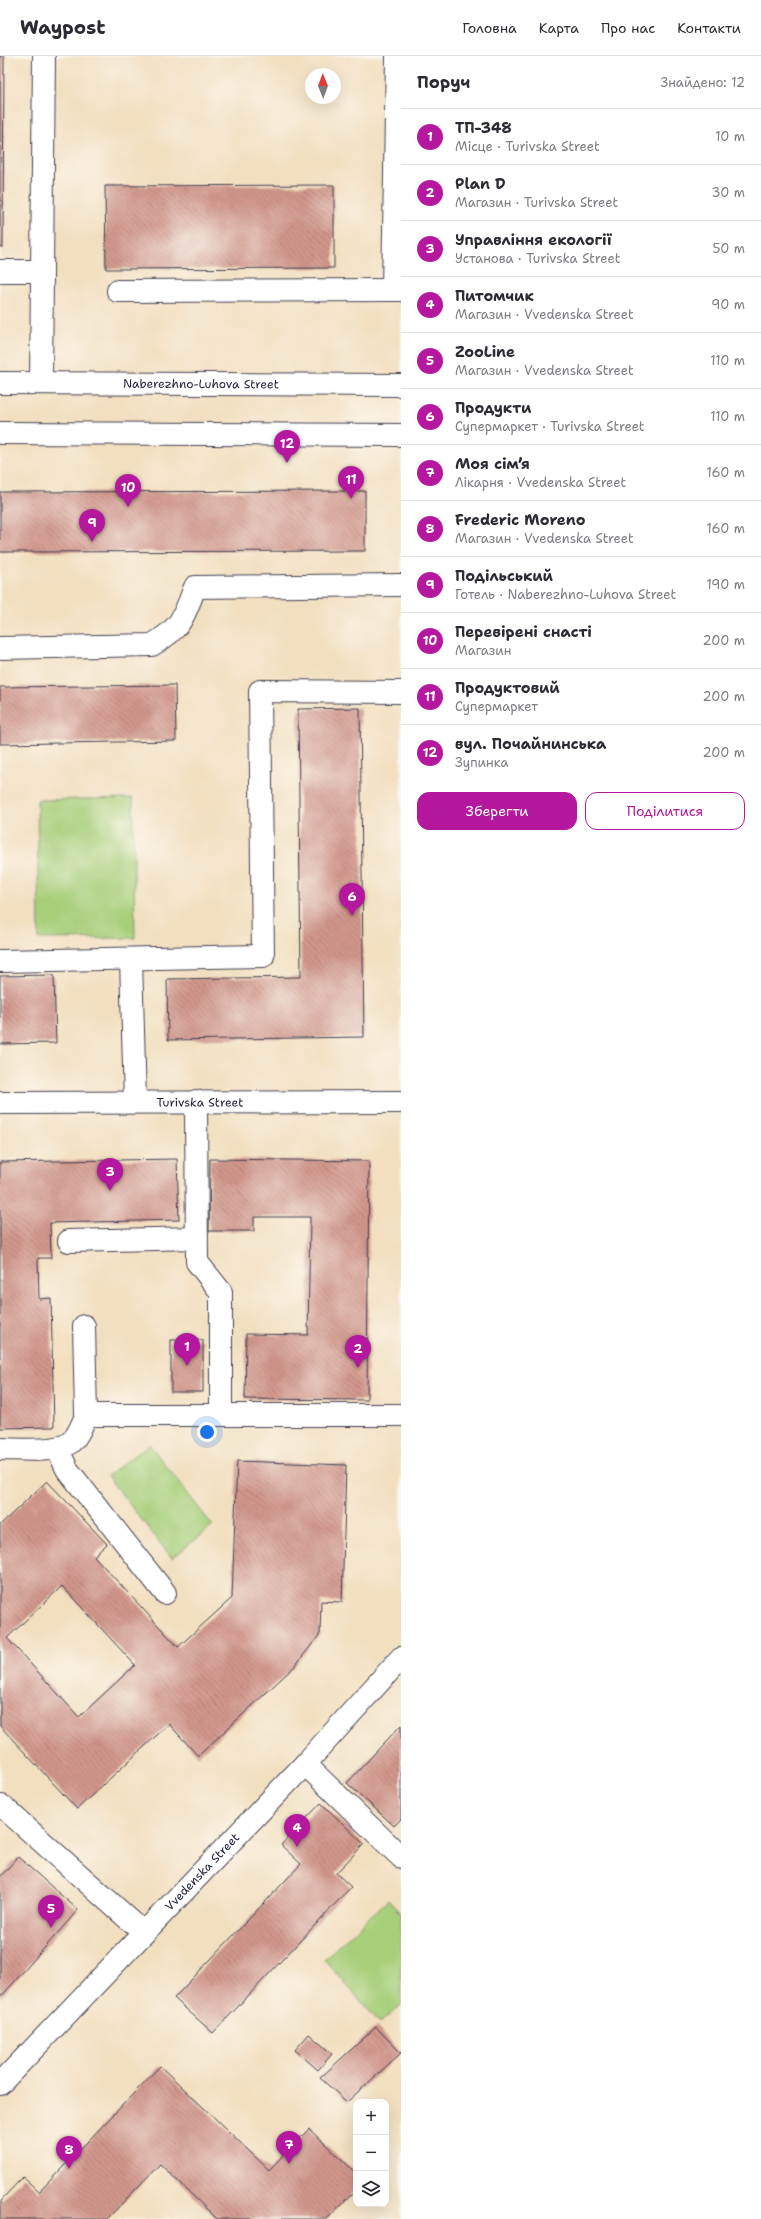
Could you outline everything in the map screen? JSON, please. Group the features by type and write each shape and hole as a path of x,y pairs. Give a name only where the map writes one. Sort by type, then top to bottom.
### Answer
{"street":[{"path":"41,383 44,56"},
{"path":"118,291 397,290 397,56"},
{"path":"0,271 42,271"},
{"name":"Naberezhno-Luhova Street","path":"0,383 401,386"},
{"path":"0,434 401,435"},
{"path":"0,648 152,646 171,634 184,618 195,587 401,585"},
{"path":"0,961 263,956 260,691 401,692"},
{"path":"131,959 135,1102"},
{"path":"196,1101 197,1262 221,1292 221,1416"},
{"name":"Turivska Street","path":"0,1103 196,1101 401,1102"},
{"path":"69,1240 196,1238"},
{"path":"0,1449 57,1448 68,1444 78,1433 86,1415 84,1326"},
{"path":"86,1415 401,1415"},
{"path":"57,1448 67,1469 165,1594"},
{"name":"Vvedenska Street","path":"0,2084 305,1764 401,1658"},
{"path":"305,1764 401,1857"},
{"path":"0,1808 2,1806 144,1933"}],"green space":[{"path":"133,798 135,938 39,939 37,800"},
{"path":"149,1444 213,1526 172,1558 107,1476"},
{"path":"388,1900 401,1914 401,2005 380,2023 324,1959"}],"building":[{"path":"0,56 4,56 3,247 0,247"},
{"path":"334,185 334,268 106,269 105,186"},
{"path":"365,491 365,551 0,552 0,492"},
{"path":"175,685 176,741 0,744 0,687"},
{"path":"360,708 364,1037 168,1040 167,979 301,977 298,709"},
{"path":"54,975 56,1043 0,1044 0,976"},
{"path":"177,1159 179,1220 50,1223 51,1258 38,1258 39,1299 51,1298 54,1427 0,1428 0,1162"},
{"path":"210,1159 369,1161 367,1400 245,1399 246,1334 308,1335 310,1217 254,1217 254,1231 209,1231"},
{"path":"171,1340 203,1340 203,1392 171,1392"},
{"path":"237,1461 346,1465 342,1602 321,1601 320,1634 295,1666 198,1756 169,1724 77,1809 0,1726 0,1525 47,1481 107,1544 94,1556 178,1647 232,1598","holes":["62,1586 135,1665 79,1717 7,1638"]},
{"path":"401,1725 401,1819 394,1826 347,1783"},
{"path":"321,1803 364,1844 336,1873 351,1887 213,2033 174,1998 301,1864 281,1845"},
{"path":"18,1857 78,1910 0,1998 0,1877"},
{"path":"376,2027 401,2053 347,2102 320,2078"},
{"path":"309,2034 332,2054 318,2070 295,2050"},
{"path":"160,2066 269,2170 309,2129 353,2170 353,2192 327,2219 217,2219 160,2164 107,2219 0,2219 0,2201 23,2177 39,2192"}],"place":[{"name":"вул. Почайнинська","path":"287,463"},
{"name":"Продуктовий","path":"351,499"},
{"name":"Перевірені снасті","path":"128,507"},
{"name":"Подільський","path":"92,542"},
{"name":"Продукти","path":"352,916"},
{"name":"Управління екології","path":"110,1191"},
{"name":"ТП-348","path":"187,1366"},
{"name":"Plan D","path":"358,1368"},
{"name":"Питомчик","path":"297,1847"},
{"name":"ZooLine","path":"51,1928"},
{"name":"Моя сім’я","path":"289,2164"},
{"name":"Frederic Moreno","path":"69,2169"}]}
